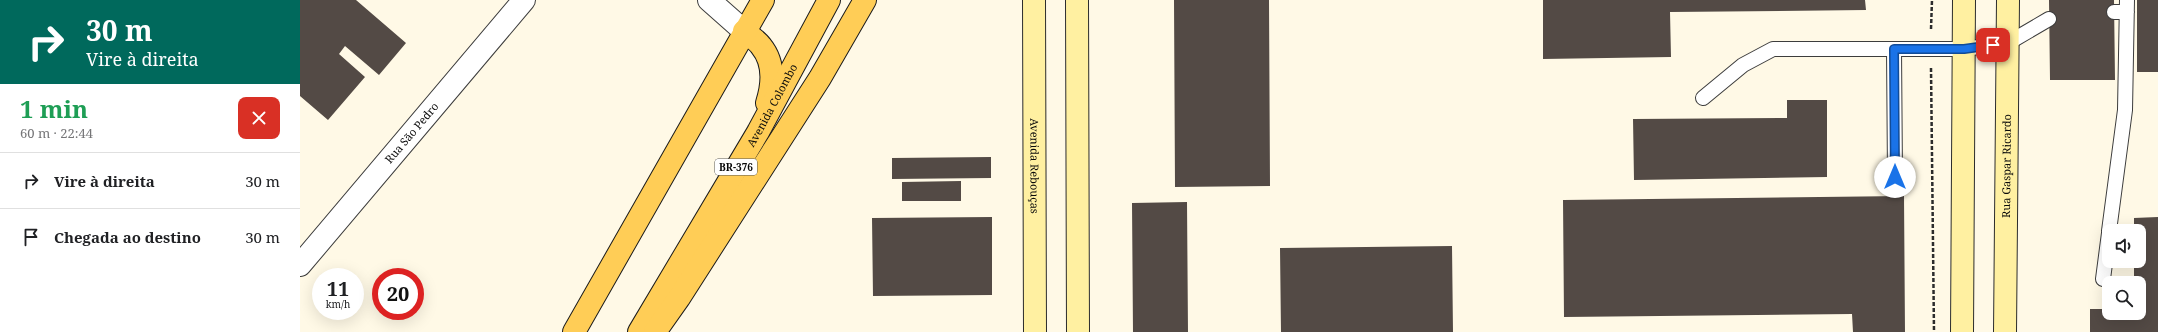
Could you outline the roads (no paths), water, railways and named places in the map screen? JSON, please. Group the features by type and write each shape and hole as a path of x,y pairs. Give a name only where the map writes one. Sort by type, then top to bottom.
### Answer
{"main road":[{"path":"744,31 756,0"},
{"path":"574,332 744,31 764,0"},
{"name":"Avenida Colombo","path":"639,332 758,132 829,0"},
{"path":"655,332 679,298 816,84 865,0"},
{"name":"Avenida Rebouças","path":"1034,0 1035,332"},
{"path":"1077,0 1078,332"},
{"path":"1962,332 1964,0"},
{"name":"Rua Gaspar Ricardo","path":"2005,332 2008,0"},
{"path":"744,31 761,46 771,66 771,91 758,132"}],"street":[{"name":"Rua São Pedro","path":"300,265 524,0"},
{"path":"709,0 744,31"}],"lane":[{"path":"2110,224 2125,110 2122,8"},
{"path":"1703,98 1743,65 1773,49 1964,49 2008,43 2049,19"},
{"path":"1894,49 1895,177"}]}
